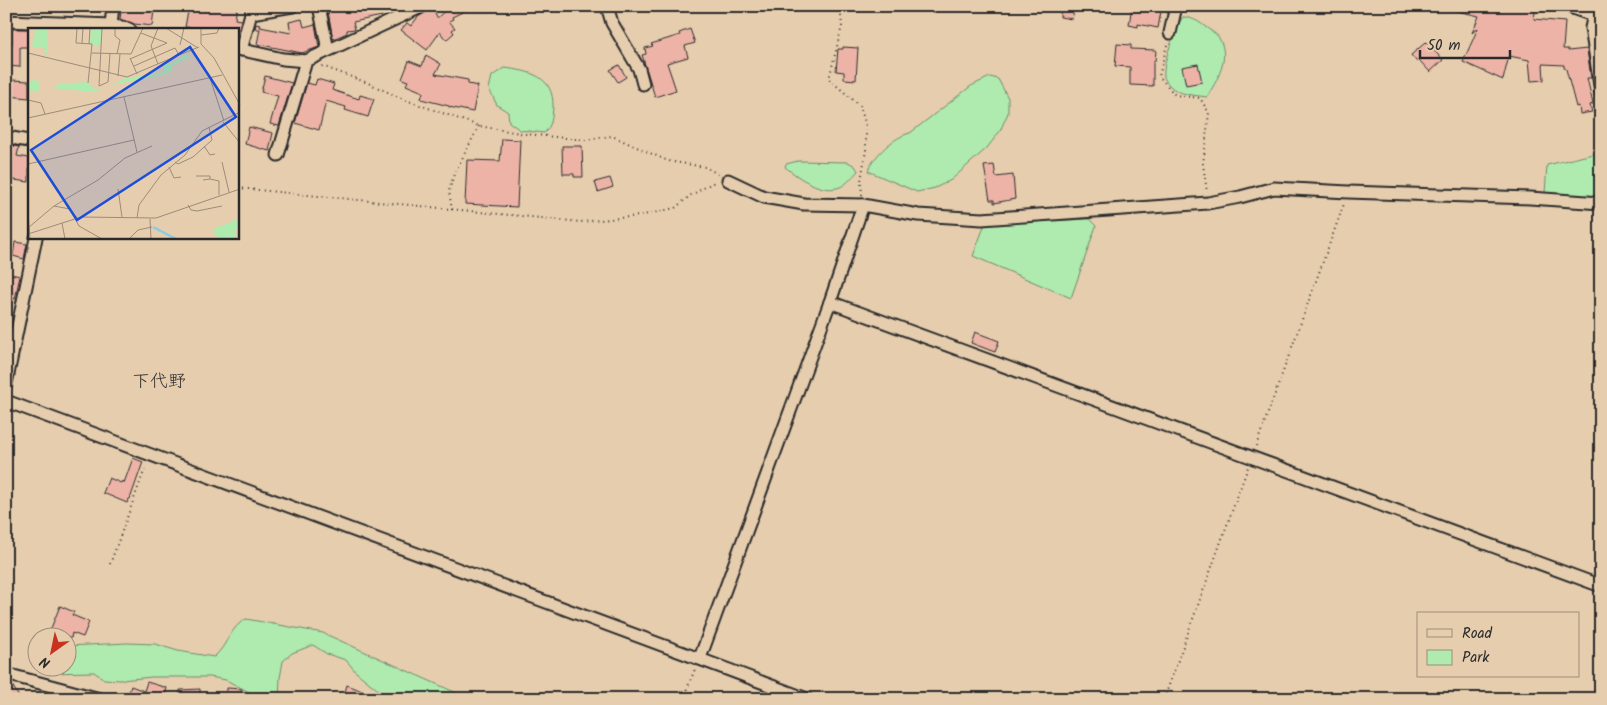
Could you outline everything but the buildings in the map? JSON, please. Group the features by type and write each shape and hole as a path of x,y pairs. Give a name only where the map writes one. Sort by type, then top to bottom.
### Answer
{"street":[{"path":"105,26 113,6"},
{"path":"292,6 252,10 239,50 283,59 306,60 423,6"},
{"path":"319,6 328,50"},
{"path":"607,6 612,23 639,69 643,84"},
{"path":"1170,33 1176,6"},
{"path":"1573,6 1597,12 1591,28 1601,92"},
{"path":"6,21 121,28"},
{"path":"278,155 306,60"},
{"path":"6,137 28,142"},
{"path":"728,180 764,197 804,204 863,205 918,215 982,219 1208,202 1240,197 1274,188 1530,198 1601,203"},
{"path":"700,658 830,302 863,205"},
{"path":"6,384 36,239"},
{"path":"830,302 1601,586"},
{"path":"6,401 807,699"},
{"path":"6,674 100,699"}],"path":[{"path":"840,6 842,26 829,79 860,106 866,126 866,150 861,181 863,205"},
{"path":"1170,33 1159,76 1175,95 1200,98 1209,113 1203,164 1208,202"},
{"path":"306,60 479,126 525,134 585,140 612,136 668,161 705,167 728,180"},
{"path":"452,210 449,190 454,174 479,126"},
{"path":"239,188 581,222 639,216 675,208 691,195 715,181 728,180"},
{"path":"1164,699 1348,192"},
{"path":"110,564 151,454"},
{"path":"684,699 700,658"}],"green space":[{"path":"1183,17 1196,21 1214,33 1222,46 1224,53 1221,69 1207,97 1178,91 1170,86 1164,77 1165,63 1170,46"},
{"path":"504,68 531,73 545,82 549,88 553,107 550,125 544,133 520,130 509,122 508,112 497,105 489,89 492,76"},
{"path":"990,77 998,79 1008,98 1008,113 1000,131 987,148 951,180 935,188 917,192 868,171 875,159 891,143 910,133 971,86"},
{"path":"1601,152 1601,197 1545,193 1547,165"},
{"path":"798,161 848,162 855,166 858,171 843,186 833,189 818,187 785,167 786,164"},
{"path":"1089,219 1096,226 1071,298 973,256 985,224"},
{"path":"246,619 323,633 470,699 408,699 397,694 382,693 356,672 346,660 327,654 313,645 292,653 283,661 279,699 255,699 249,692 226,680 210,677 152,677 121,680 104,679 94,672 78,672 78,645 127,643 155,644 178,651 214,657 241,622"}],"district":[{"name":"下代野","path":"159,381"}]}
